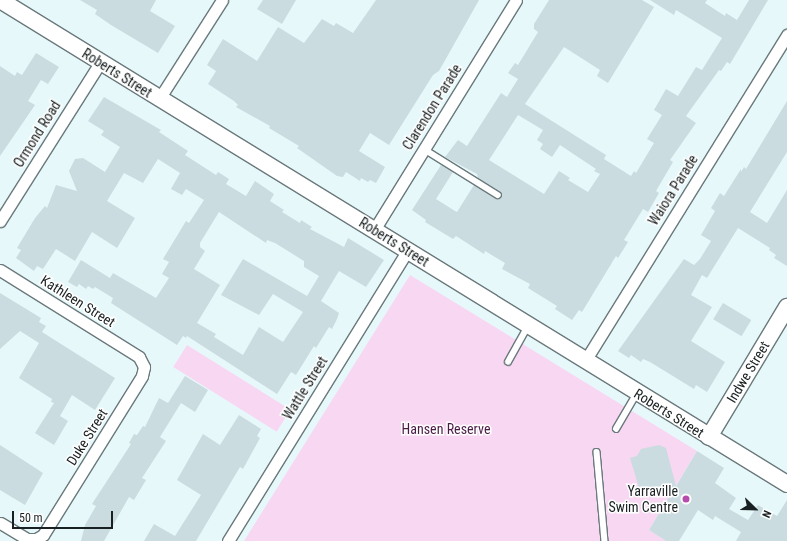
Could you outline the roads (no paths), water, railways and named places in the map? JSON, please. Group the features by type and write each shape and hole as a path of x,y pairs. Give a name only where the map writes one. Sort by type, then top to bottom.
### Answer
{"street":[{"name":"Roberts Street","path":"0,0 100,63 408,250 585,361 787,484"},
{"path":"159,99 222,0"},
{"name":"Clarendon Parade","path":"374,230 516,0"},
{"name":"Waiora Parade","path":"585,361 787,35"},
{"name":"Ormond Road","path":"0,221 100,63"},
{"name":"Wattle Street","path":"228,541 408,250"},
{"name":"Kathleen Street","path":"0,270 139,356"},
{"name":"Indwe Street","path":"709,437 787,306"},
{"name":"Duke Street","path":"0,523 30,540 40,538 45,532 142,376 144,366 139,356"}],"lane":[{"path":"424,149 498,195"},
{"path":"508,362 528,325"},
{"path":"616,429 637,393"},
{"path":"597,452 605,541"}],"place":[{"name":"Yarraville Swim Centre","path":"686,499"}],"park label":[{"name":"Hansen Reserve","path":"446,429"}]}
